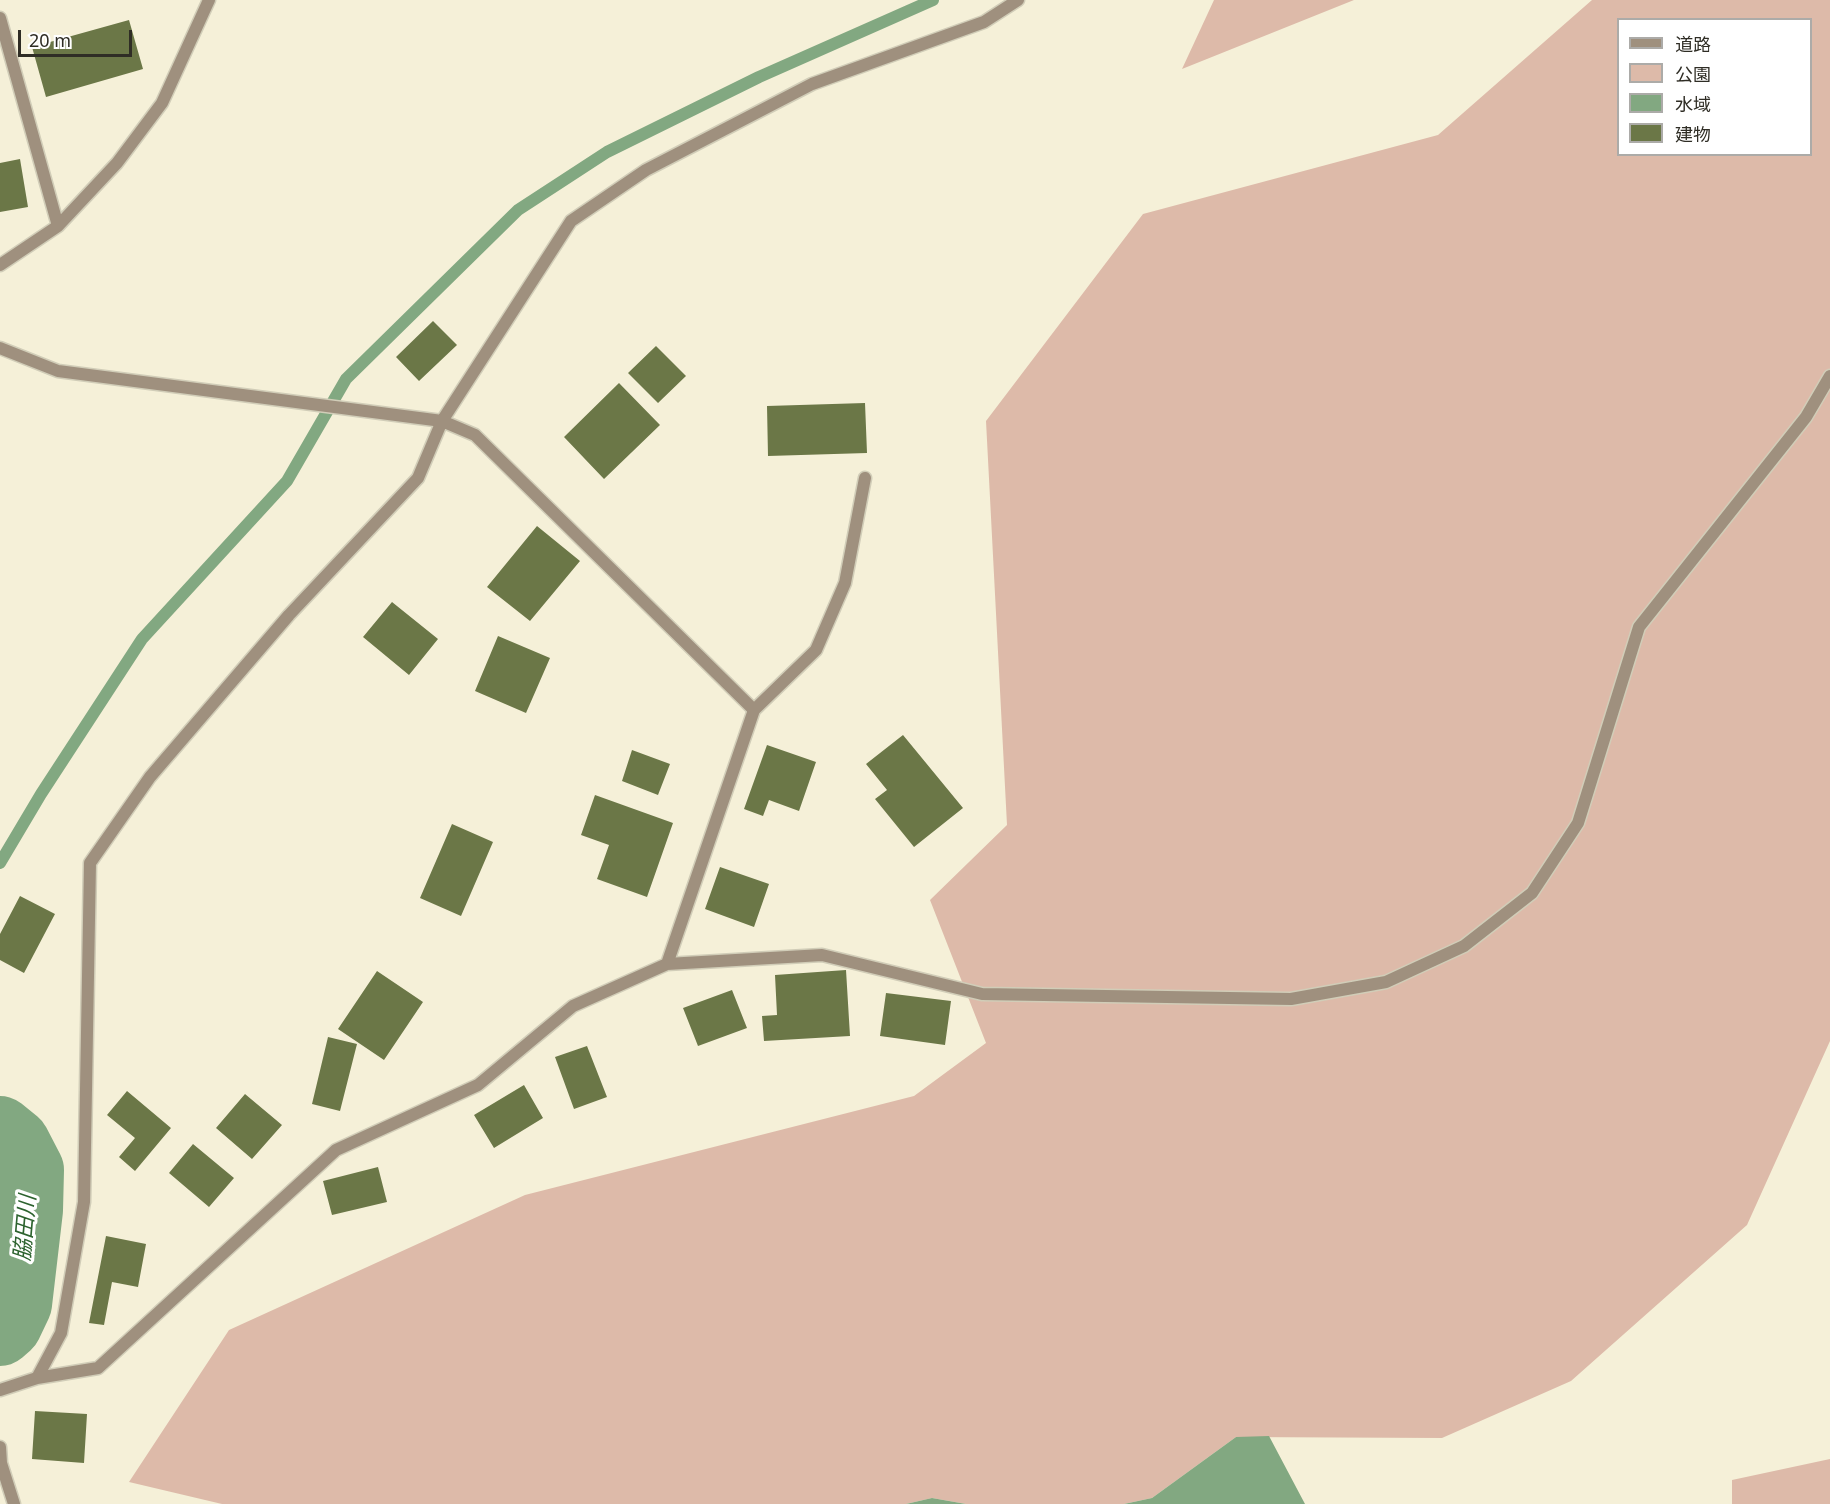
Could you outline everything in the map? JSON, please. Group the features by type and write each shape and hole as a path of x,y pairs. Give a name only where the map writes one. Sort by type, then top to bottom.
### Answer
{"street":[{"path":"0,265 58,226 117,163 162,103 209,0"},
{"path":"37,1378 61,1333 84,1202 90,863 166,759 289,615 418,478 442,421 571,220 646,170 812,84 984,22 1018,0"},
{"path":"0,18 58,226"},
{"path":"0,348 58,371 442,421 475,435 754,710"},
{"path":"0,1390 37,1378 99,1368 336,1150 478,1085 573,1006 667,964 822,956 981,994 1291,999 1386,982 1464,946 1532,893 1578,823 1639,627 1806,417 1830,376"},
{"path":"667,964 754,710 816,650 845,583 865,478"},
{"path":"0,1447 1,1463 14,1504"}],"green space":[{"path":"1214,0 1354,0 1182,69"},
{"path":"1592,0 1830,0 1830,1041 1747,1225 1571,1381 1442,1438 1236,1437 1152,1498 1124,1504 966,1504 932,1498 906,1504 222,1504 129,1482 229,1330 525,1195 914,1096 986,1043 930,900 1007,825 986,421 1143,214 1438,135"},
{"path":"1830,1459 1830,1504 1732,1504 1732,1480"}],"water":[{"path":"1269,1436 1305,1504 1124,1504 1152,1498 1236,1437"},
{"path":"932,1498 966,1504 906,1504"}],"building":[{"path":"129,20 143,69 46,97 32,47"},
{"path":"20,159 28,207 0,212 0,163"},
{"path":"433,321 457,345 419,381 396,357"},
{"path":"656,346 686,376 658,403 628,373"},
{"path":"619,383 660,425 604,479 564,437"},
{"path":"865,403 867,453 768,456 767,406"},
{"path":"537,526 580,561 530,621 487,587"},
{"path":"392,602 438,639 409,675 363,637"},
{"path":"498,636 550,658 526,713 475,691"},
{"path":"903,735 963,808 914,847 875,799 887,790 866,764"},
{"path":"767,745 816,762 799,811 769,800 763,816 744,809"},
{"path":"632,750 670,764 658,795 622,781"},
{"path":"595,795 673,823 647,897 597,879 609,845 581,835"},
{"path":"452,824 493,842 461,916 420,898"},
{"path":"720,867 769,884 754,927 705,909"},
{"path":"20,896 55,914 24,973 0,960 0,934"},
{"path":"846,970 850,1036 764,1041 762,1016 777,1015 775,975"},
{"path":"377,971 423,1002 384,1060 338,1029"},
{"path":"732,990 747,1028 698,1046 683,1008"},
{"path":"886,993 951,1001 945,1045 880,1036"},
{"path":"328,1037 357,1044 340,1111 312,1104"},
{"path":"587,1046 607,1097 574,1109 555,1057"},
{"path":"524,1085 543,1118 494,1148 474,1115"},
{"path":"127,1091 171,1128 135,1171 119,1157 135,1138 107,1115"},
{"path":"245,1094 282,1125 252,1159 216,1128"},
{"path":"193,1144 234,1178 209,1207 169,1173"},
{"path":"378,1167 387,1202 332,1215 323,1181"},
{"path":"106,1236 146,1244 138,1287 112,1282 104,1325 89,1323"},
{"path":"35,1411 87,1414 84,1463 32,1459"}],"waterway":[{"path":"0,863 41,794 142,639 287,481 346,379 518,210 607,152 759,77 933,0"},
{"name":"脇田川","path":"0,1130 16,1143 30,1170 29,1210 18,1304 8,1325 0,1332"}]}
